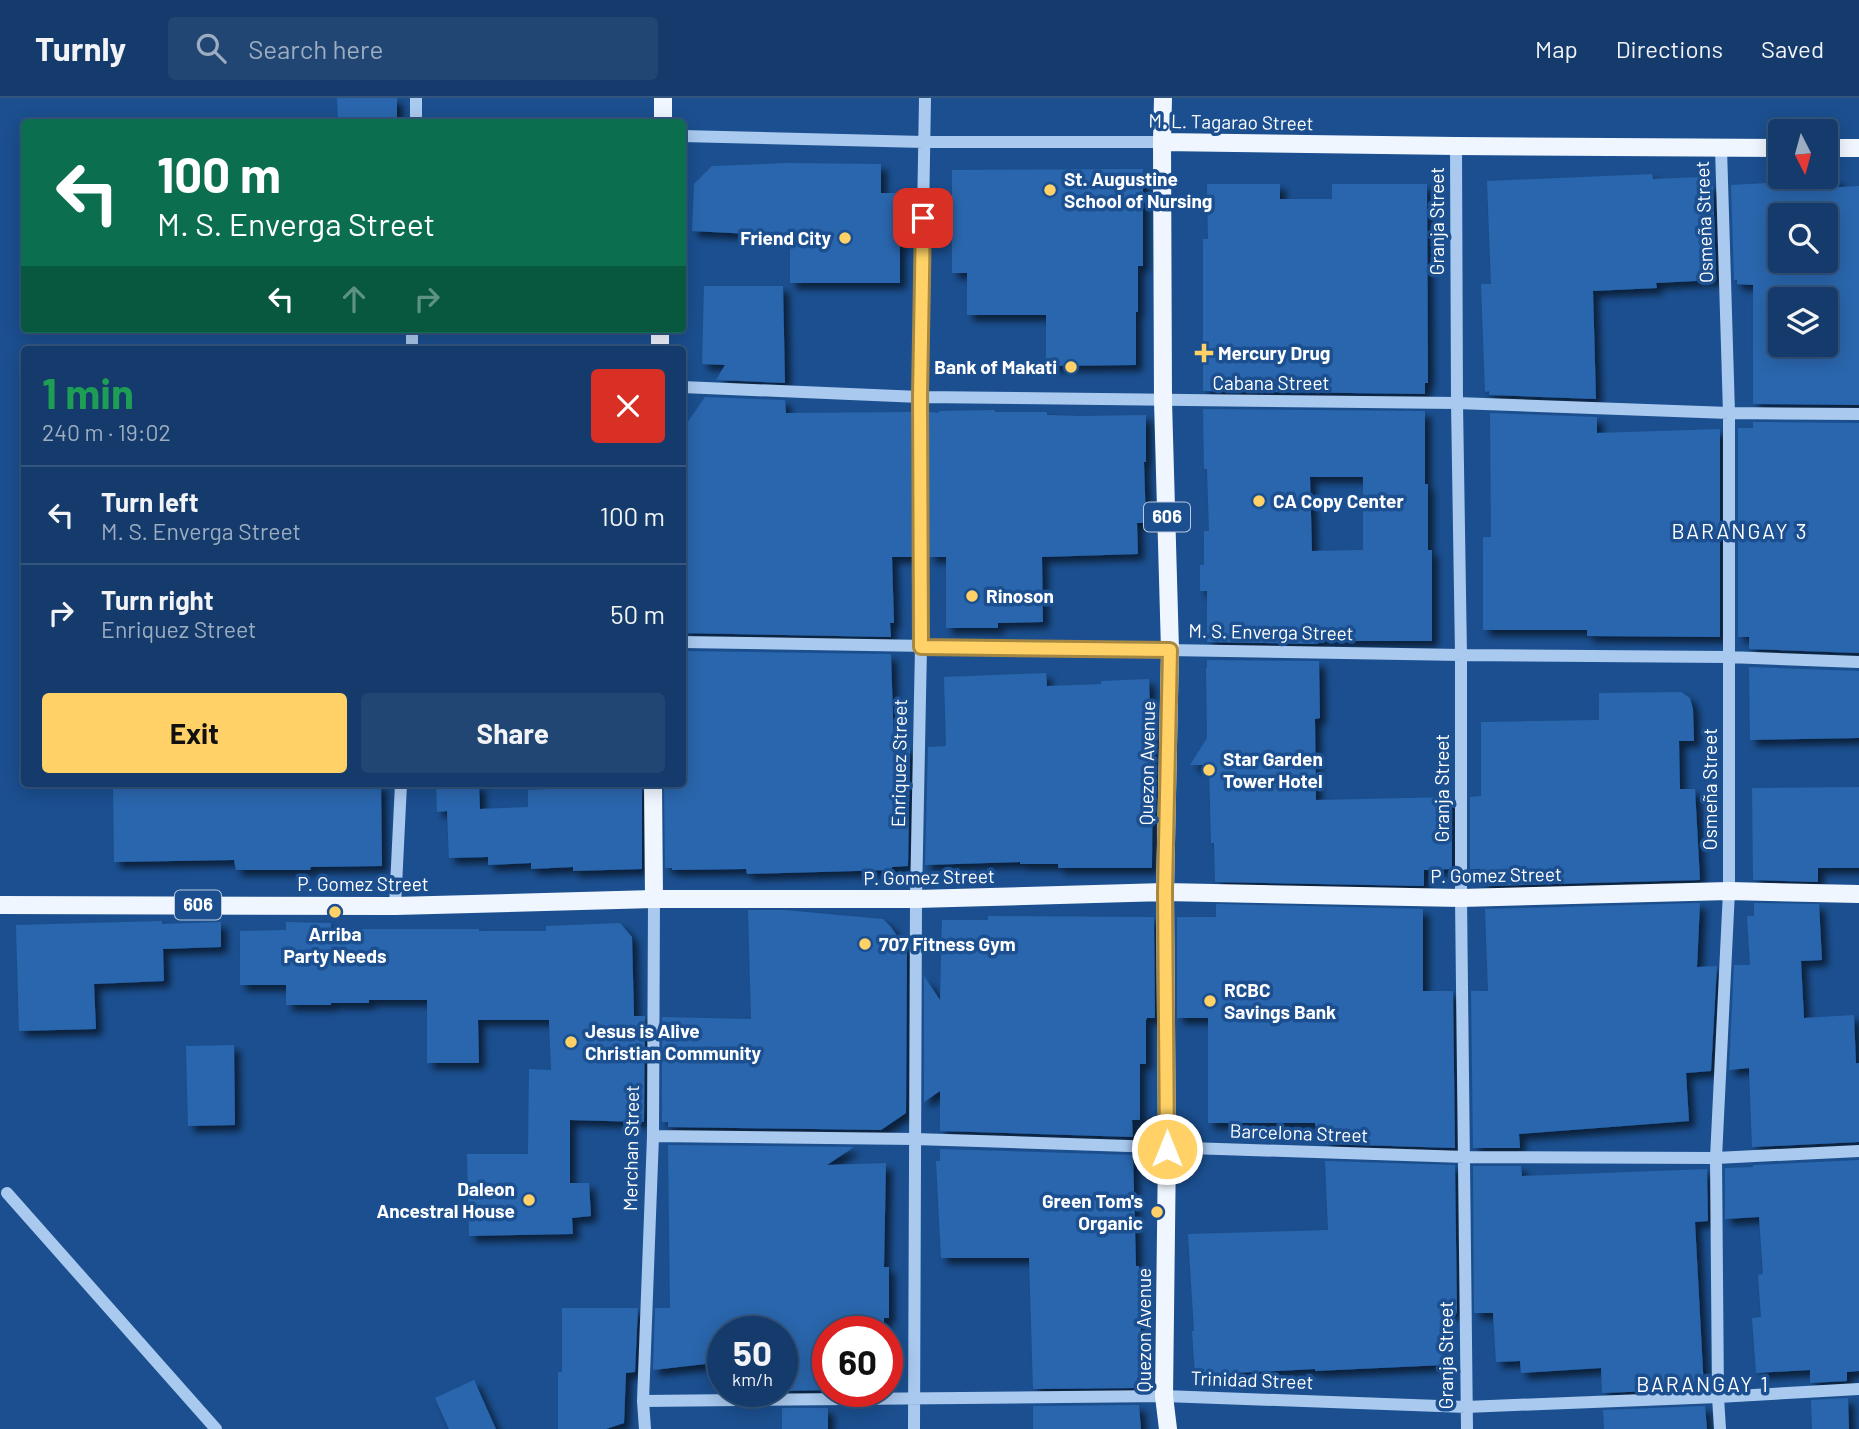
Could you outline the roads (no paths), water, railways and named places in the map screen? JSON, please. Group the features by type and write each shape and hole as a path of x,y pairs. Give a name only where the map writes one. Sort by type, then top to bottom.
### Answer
{"main road":[{"path":"663,98 663,119"},
{"name":"Quezon Avenue","path":"1163,98 1163,401 1170,650 1165,892 1167,1149 1164,1396 1168,1429"},
{"name":"M. L. Tagarao Street","path":"1162,142 1768,148"},
{"path":"1838,148 1859,148"},
{"name":"Merchan Street","path":"653,787 654,899"},
{"name":"P. Gomez Street","path":"0,905 395,906 654,899 916,899 1165,892 1461,898 1729,891 1859,894"}],"street":[{"path":"416,98 416,119"},
{"name":"Enriquez Street","path":"914,1429 916,899 921,647 920,397 925,98"},
{"name":"M. L. Tagarao Street","path":"686,136 924,142 1162,142"},
{"name":"Granja Street","path":"1456,146 1466,1429"},
{"name":"Osmeña Street","path":"1720,1429 1716,1157 1729,891 1729,413 1721,148"},
{"name":"Cabana Street","path":"686,387 920,397 1457,403 1729,413 1859,414"},
{"name":"M. S. Enverga Street","path":"686,642 1728,657 1859,662"},
{"path":"395,906 401,787"},
{"name":"Merchan Street","path":"645,1429 643,1401 653,1136 654,899"},
{"name":"Barcelona Street","path":"653,1136 915,1139 1465,1157 1716,1157 1859,1151"},
{"path":"7,1193 216,1429"},
{"name":"Trinidad Street","path":"643,1401 1164,1396 1465,1407 1859,1390"}],"place":[{"name":"St. Augustine School of Nursing","path":"1050,190"},
{"name":"Friend City","path":"845,238"},
{"name":"Mercury Drug","path":"1204,353"},
{"name":"Bank of Makati","path":"1071,367"},
{"name":"CA Copy Center","path":"1259,501"},
{"name":"Rinoson","path":"972,596"},
{"name":"Star Garden Tower Hotel","path":"1209,770"},
{"name":"Arriba Party Needs","path":"335,912"},
{"name":"707 Fitness Gym","path":"865,944"},
{"name":"RCBC Savings Bank","path":"1210,1001"},
{"name":"Jesus is Alive Christian Community","path":"571,1042"},
{"name":"Daleon Ancestral House","path":"529,1200"},
{"name":"Green Tom's Organic","path":"1157,1212"}],"district":[{"name":"BARANGAY 3","path":"1740,532"},
{"name":"BARANGAY 1","path":"1703,1385"}]}
